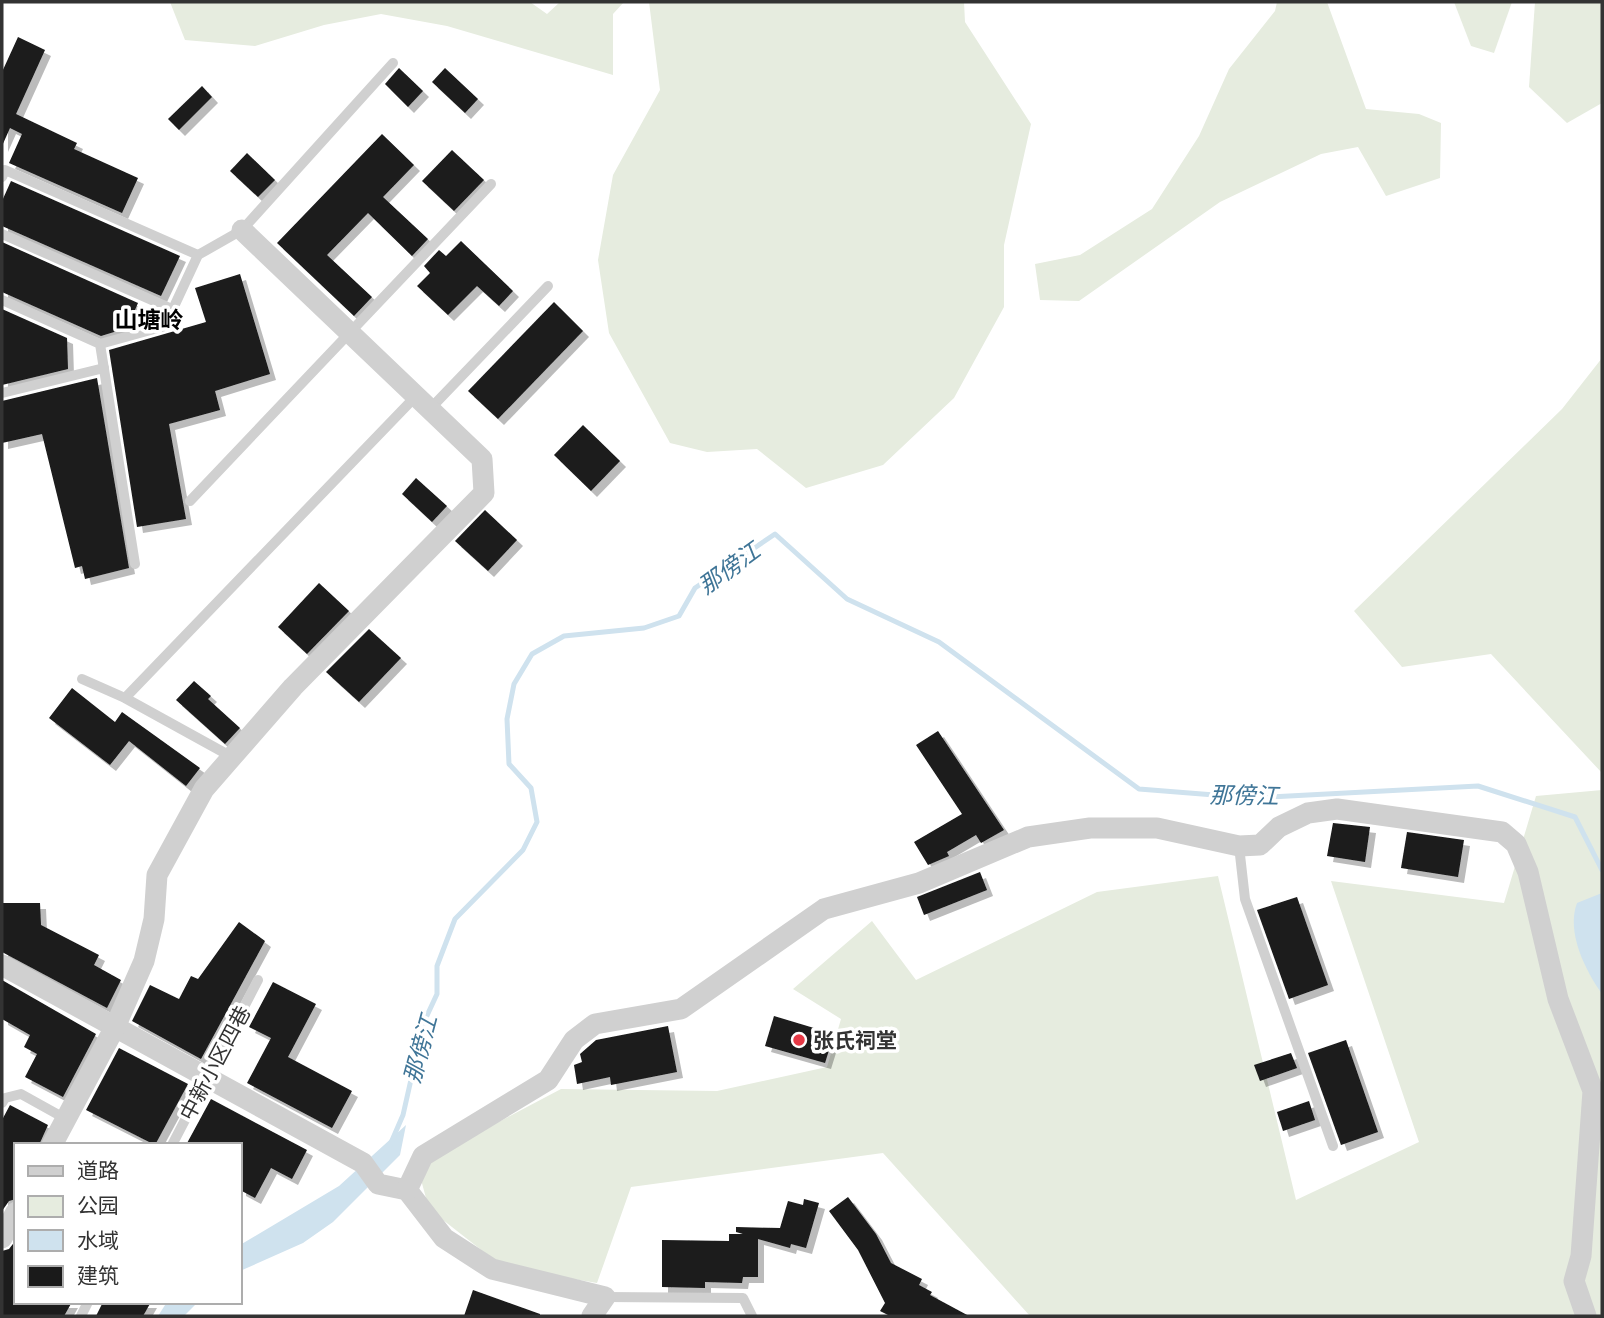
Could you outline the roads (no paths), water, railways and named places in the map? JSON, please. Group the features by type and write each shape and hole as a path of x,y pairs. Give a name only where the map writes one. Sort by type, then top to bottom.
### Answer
{"street":[{"path":"53,1143 115,1027 144,961 154,919 158,876 204,789 293,687 484,493 482,458 242,230"},
{"path":"407,1190 423,1156 548,1080 575,1040 595,1024 681,1009 824,909 919,883 1028,838 1090,828 1157,828 1239,846 1260,845 1279,827 1308,813 1337,808 1502,832 1516,844 1528,872 1558,999 1592,1091 1581,1256 1574,1281 1586,1316"},
{"path":"2,965 363,1163 378,1184 407,1190 444,1238 492,1269 606,1297 592,1316"},
{"path":"2,1238 14,1216"}],"lane":[{"path":"2,300 100,344 165,326 198,255 242,230 393,63"},
{"path":"2,177 5,170 198,255"},
{"path":"190,501 491,184"},
{"path":"2,234 172,309"},
{"path":"125,698 423,403 548,286"},
{"path":"100,344 135,564"},
{"path":"2,393 104,368"},
{"path":"82,679 125,698 232,757"},
{"path":"1239,846 1245,899 1333,1146"},
{"name":"中新小区四巷","path":"173,1143 258,980"},
{"path":"2,1103 5,1098 22,1094 66,1119"},
{"path":"606,1297 743,1298 752,1316"}],"water":[{"path":"1602,893 1602,994 1589,974 1579,950 1574,914 1577,903"},
{"path":"406,1125 400,1155 333,1222 303,1243 242,1270 242,1244 339,1186"},
{"path":"166,1304 196,1304 184,1316 158,1316"}],"waterway":[{"name":"那傍江","path":"390,1145 403,1115 424,1022 437,994 437,966 455,919 523,850 537,822 531,788 509,764 507,719 514,684 532,654 564,636 644,628 679,616 695,588 775,534 847,599 939,642 1139,789 1252,798 1478,786 1575,817 1602,870"}],"place":[{"name":"张氏祠堂","path":"799,1040"}],"district":[{"name":"山塘岭","path":"149,319"}]}
